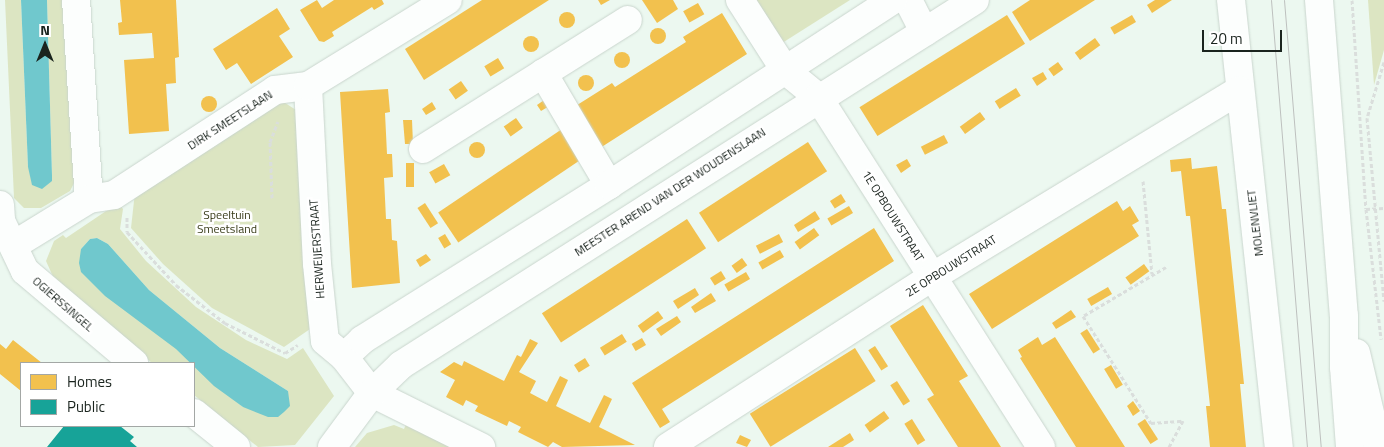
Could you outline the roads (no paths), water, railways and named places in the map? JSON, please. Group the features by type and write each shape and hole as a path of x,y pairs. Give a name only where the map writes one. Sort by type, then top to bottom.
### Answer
{"street":[{"path":"76,0 89,200"},
{"name":"DIRK SMEETSLAAN","path":"14,245 89,200 114,195 275,90 308,86 448,0"},
{"name":"1E OPBOUWSTRAAT","path":"740,0 785,70 818,97 1041,447"},
{"path":"480,447 372,393 334,349 362,340 609,185 893,0"},
{"path":"908,0 924,32"},
{"name":"MEESTER AREND VAN DER WOUDENSLAAN","path":"372,393 401,365 818,97 975,0"},
{"name":"MOLENVLIET","path":"1231,0 1278,447"},
{"path":"1320,0 1344,316 1344,367 1350,447"},
{"path":"423,149 628,20"},
{"path":"543,73 609,185"},
{"name":"HERWEIJERSTRAAT","path":"308,86 317,264 334,349"},
{"name":"2E OPBOUWSTRAAT","path":"668,447 932,277 1239,90"},
{"name":"OGIERSSINGEL","path":"0,204 1,221 25,271 133,362"},
{"path":"1344,316 1378,447"},
{"path":"332,447 372,393"},
{"path":"195,414 236,447"}],"water":[{"path":"21,0 47,0 52,181 42,189 32,185 28,167"},
{"path":"97,238 108,244 149,290 220,348 288,391 290,406 278,417 268,417 243,407 214,386 195,368 195,362 189,362 176,349 105,296 81,272 79,263 81,249 90,239"}],"tram line":[{"path":"1271,0 1307,447"},
{"path":"1284,0 1321,447"}],"park label":[{"name":"Speeltuin Smeetsland","path":"227,222"}]}
